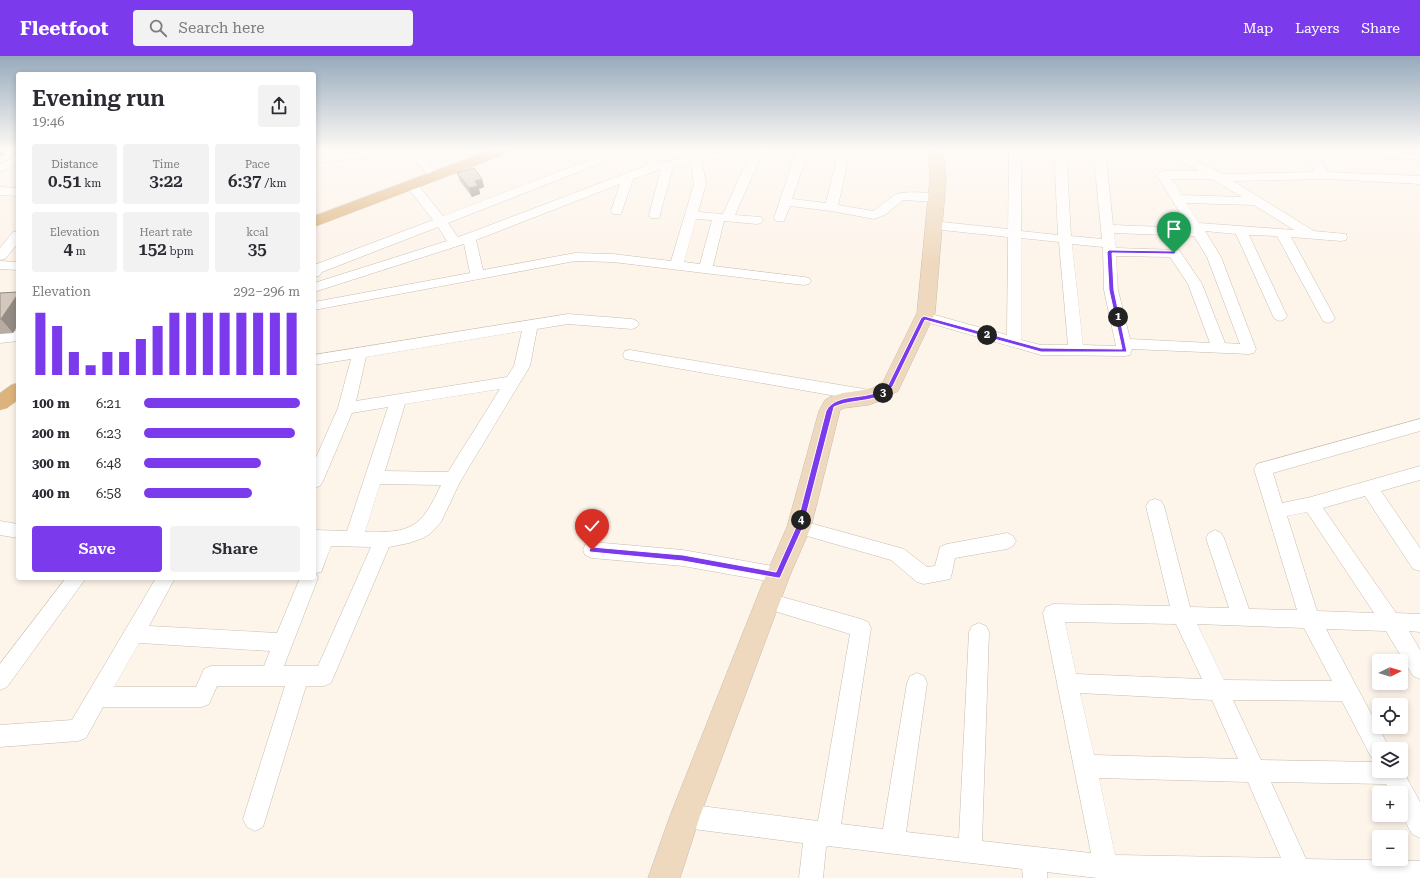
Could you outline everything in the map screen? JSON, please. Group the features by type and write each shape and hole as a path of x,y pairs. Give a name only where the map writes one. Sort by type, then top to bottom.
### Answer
{"main road":[{"path":"316,213 389,187"},
{"path":"316,221 402,187"},
{"path":"0,391 16,379"},
{"path":"0,403 16,391"}],"street":[{"path":"414,187 441,222 455,243"},
{"path":"316,270 441,222 522,187"},
{"path":"316,287 455,243 599,187"},
{"path":"617,211 624,187"},
{"path":"655,215 662,187"},
{"path":"676,266 699,187"},
{"path":"706,269 724,217 739,187"},
{"path":"780,218 790,187"},
{"path":"831,207 836,187"},
{"path":"664,878 685,816 778,575 799,527 829,411 832,405 839,402 873,396 885,392 890,386 926,313 937,187"},
{"path":"1014,343 1015,187"},
{"path":"1063,187 1076,350"},
{"path":"924,318 1041,350 1125,351 1111,290 1109,248 1103,187"},
{"path":"1124,344 1249,349 1214,257 1171,187"},
{"path":"1234,187 1311,235"},
{"path":"0,191 16,192"},
{"path":"785,202 874,214 881,212 900,197 912,196 936,198"},
{"path":"1178,199 1257,201"},
{"path":"691,214 757,220"},
{"path":"933,225 1066,239 1109,248 1174,253 1196,284 1219,348"},
{"path":"1107,229 1241,230 1341,237"},
{"path":"1241,230 1280,316"},
{"path":"1282,233 1328,318"},
{"path":"0,256 16,237"},
{"path":"469,238 477,275"},
{"path":"316,306 575,257 614,258 804,281"},
{"path":"0,265 16,266"},
{"path":"316,360 568,319 632,324"},
{"path":"316,555 319,538 383,540 411,535 425,528 433,518 453,479 522,366 530,325"},
{"path":"0,338 16,335"},
{"path":"316,476 346,408 360,352"},
{"path":"630,356 873,396"},
{"path":"346,408 512,382"},
{"path":"353,539 398,400"},
{"path":"1375,742 1310,619 1263,469 1420,425"},
{"path":"1276,511 1311,504 1420,473"},
{"path":"374,477 453,479"},
{"path":"1369,488 1420,562"},
{"path":"1311,504 1391,622 1420,669"},
{"path":"1155,506 1182,615 1218,690 1299,870"},
{"path":"799,527 897,554 924,576 944,573 947,552 1007,541"},
{"path":"0,528 16,530"},
{"path":"1215,538 1242,617"},
{"path":"97,697 202,697 210,676 324,676 383,540"},
{"path":"592,550 683,558 778,575"},
{"path":"0,680 75,580"},
{"path":"0,736 78,730 165,580"},
{"path":"270,676 308,580"},
{"path":"768,601 861,628 811,878"},
{"path":"1106,867 1053,613 1182,615 1420,623"},
{"path":"970,851 979,632"},
{"path":"134,634 284,643"},
{"path":"255,819 298,676"},
{"path":"894,842 917,682"},
{"path":"1067,683 1218,690 1348,691"},
{"path":"1084,766 1255,771 1372,772"},
{"path":"1395,778 1420,826"},
{"path":"685,816 821,834 970,851 1034,868 1106,867 1299,870 1356,875 1420,872"}],"building":[{"path":"16,292 16,297 1,319 0,319 0,293"}],"route":[{"path":"592,550 683,558 778,575 799,527 829,411 832,405 839,402 873,396 885,392 890,386 924,318 1041,350 1125,351 1111,290 1109,252 1174,253"}]}
